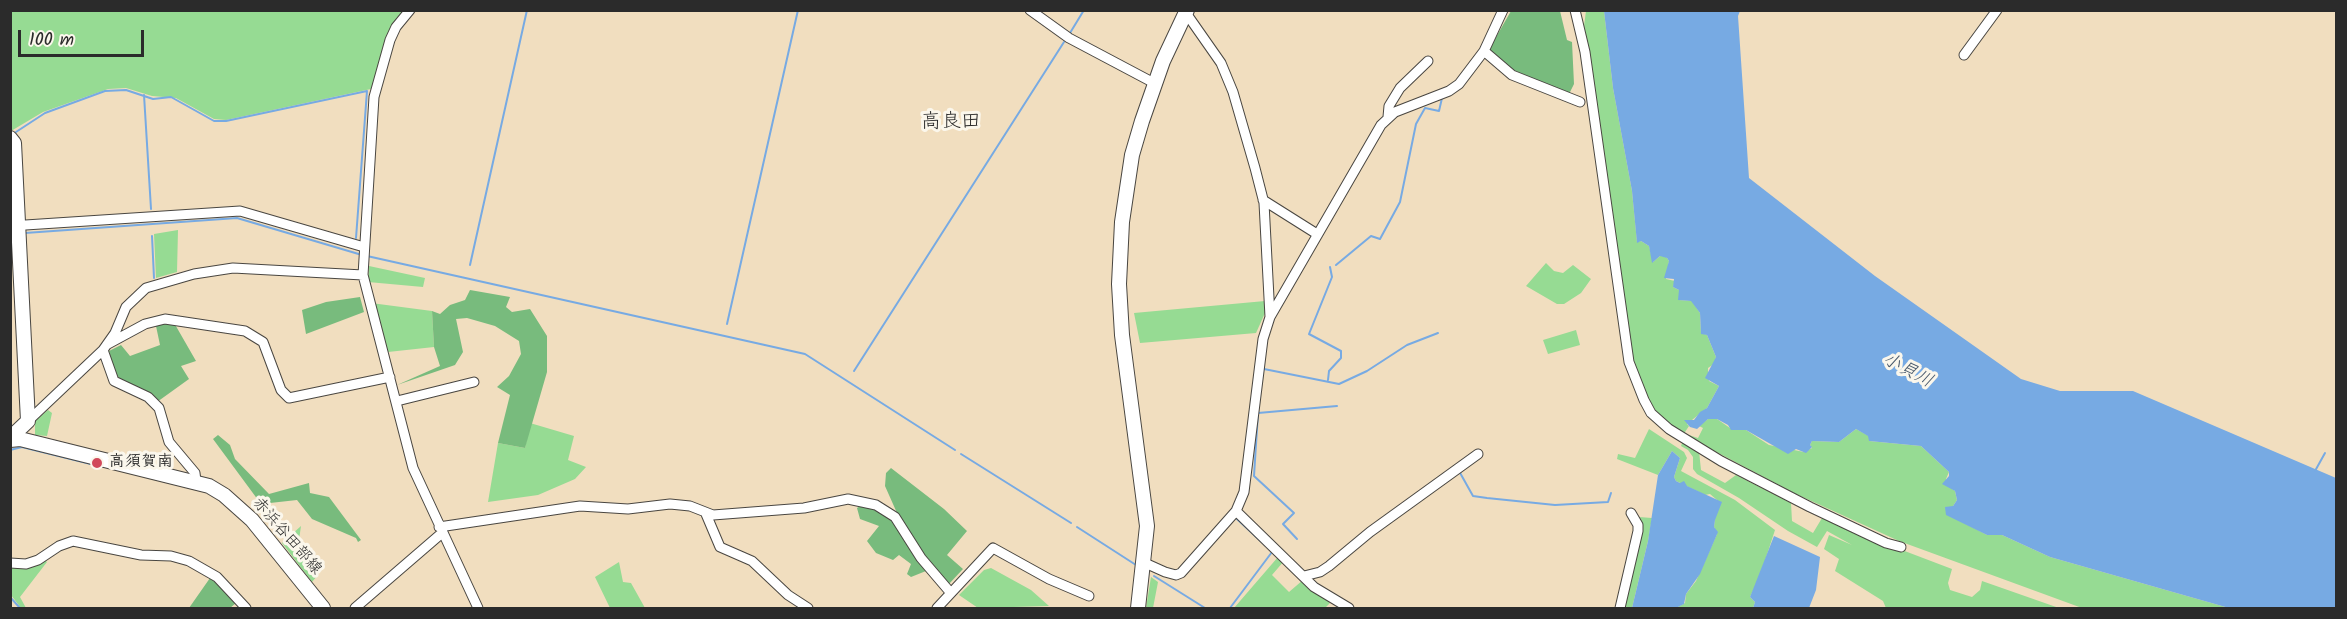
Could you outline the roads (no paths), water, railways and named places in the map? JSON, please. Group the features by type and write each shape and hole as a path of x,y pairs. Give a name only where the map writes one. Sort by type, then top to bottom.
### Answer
{"main road":[{"path":"1138,609 1145,562 1146,514 1122,335 1119,284 1122,222 1128,178 1155,83 1187,12"},
{"path":"10,138 14,143 28,421"},
{"name":"赤浜谷田部線","path":"10,439 28,421"},
{"name":"赤浜谷田部線","path":"10,439 20,439 196,481 224,495 246,514 273,543 323,609"}],"street":[{"path":"410,10 396,27 390,40 374,97 363,275 413,468 478,609"},
{"path":"1030,10 1069,38 1155,83"},
{"path":"1575,10 1585,52 1629,362 1651,413 1668,429 1721,461 1810,507 1886,543 1901,547"},
{"path":"1964,55 1997,10"},
{"path":"1388,117 1455,87 1468,75 1484,51 1501,11"},
{"path":"1187,12 1221,63 1233,92 1263,200 1270,317"},
{"path":"1484,51 1512,75 1580,102"},
{"path":"1145,562 1165,572 1176,575 1181,573 1236,511 1244,492 1263,339 1270,317 1388,117 1389,106 1400,88 1428,61"},
{"path":"1263,200 1317,234"},
{"path":"17,230 240,211 364,252"},
{"path":"196,481 195,473 169,442 159,408 148,397 114,381 106,347 126,307 146,288 164,282 233,268 363,275"},
{"path":"28,421 106,347 145,324 178,319 255,335 265,346 281,390 289,398 390,377"},
{"path":"397,401 474,382"},
{"path":"1304,576 1320,572 1329,566 1370,532 1478,454"},
{"path":"355,609 440,530 580,506 628,509 670,504 690,506 706,514 804,508 848,499 876,505 895,517 921,558 950,592"},
{"path":"1236,511 1333,605 1349,609"},
{"path":"1620,609 1638,531 1638,525 1631,513"},
{"path":"706,514 720,547 760,567 788,595 808,609"},
{"path":"10,563 26,564 38,560 59,546 73,541 141,555 171,556 197,565 218,577 246,609"},
{"path":"937,609 950,592 993,548 1049,579 1089,596"}],"water":[{"name":"小貝川","path":"1604,11 1740,11 1738,16 1749,178 1875,276 2021,379 2060,391 2133,391 2336,478 2336,608 2229,608 2050,557 2002,535 1987,535 1946,515 1945,507 1953,506 1957,500 1955,491 1942,484 1949,476 1949,472 1921,446 1869,441 1868,436 1856,429 1839,442 1812,441 1810,445 1812,447 1806,453 1796,449 1788,454 1746,430 1731,430 1728,425 1717,419 1708,419 1697,429 1690,427 1684,420 1694,420 1700,412 1707,408 1719,386 1705,378 1716,357 1707,335 1701,334 1700,313 1691,301 1678,300 1679,290 1673,287 1674,279 1664,278 1669,261 1667,258 1660,256 1652,263 1649,246 1641,241 1637,243 1632,191 1613,88"},
{"path":"1672,451 1680,458 1674,477 1676,481 1680,483 1684,481 1687,486 1722,502 1714,527 1718,532 1700,574 1686,594 1684,604 1676,608 1632,608 1648,541 1658,475"},
{"path":"1774,536 1820,557 1816,590 1809,608 1753,608 1755,602 1750,597"}],"waterway":[{"path":"470,265 527,10"},
{"path":"727,324 798,10"},
{"path":"1070,33 1084,10"},
{"path":"854,371 1064,42"},
{"path":"16,132 45,113 105,91 126,90 153,99 171,97 214,121 226,121 367,91 356,238"},
{"path":"144,95 151,209"},
{"path":"1336,265 1371,236 1380,239 1400,202 1416,124 1425,108 1439,111 1442,98"},
{"path":"25,233 237,218 362,255"},
{"path":"152,236 154,278"},
{"path":"367,256 805,354 955,450"},
{"path":"1328,380 1329,371 1341,358 1341,351 1309,334 1332,277 1330,267"},
{"path":"1264,369 1339,384 1367,371 1407,345 1438,333"},
{"path":"1297,539 1283,524 1294,513 1254,476 1258,413 1337,406"},
{"path":"10,450 22,447 103,467"},
{"path":"2315,471 2325,453"},
{"path":"961,454 1071,523"},
{"path":"1459,471 1473,496 1555,505 1608,502 1611,493"},
{"path":"1237,519 1266,546"},
{"path":"1077,527 1136,565"},
{"path":"1230,608 1272,552"},
{"path":"1154,576 1205,608"},
{"path":"10,597 20,608"}],"place":[{"name":"高須賀南","path":"97,463"}],"district":[{"name":"高良田","path":"951,124"}]}
